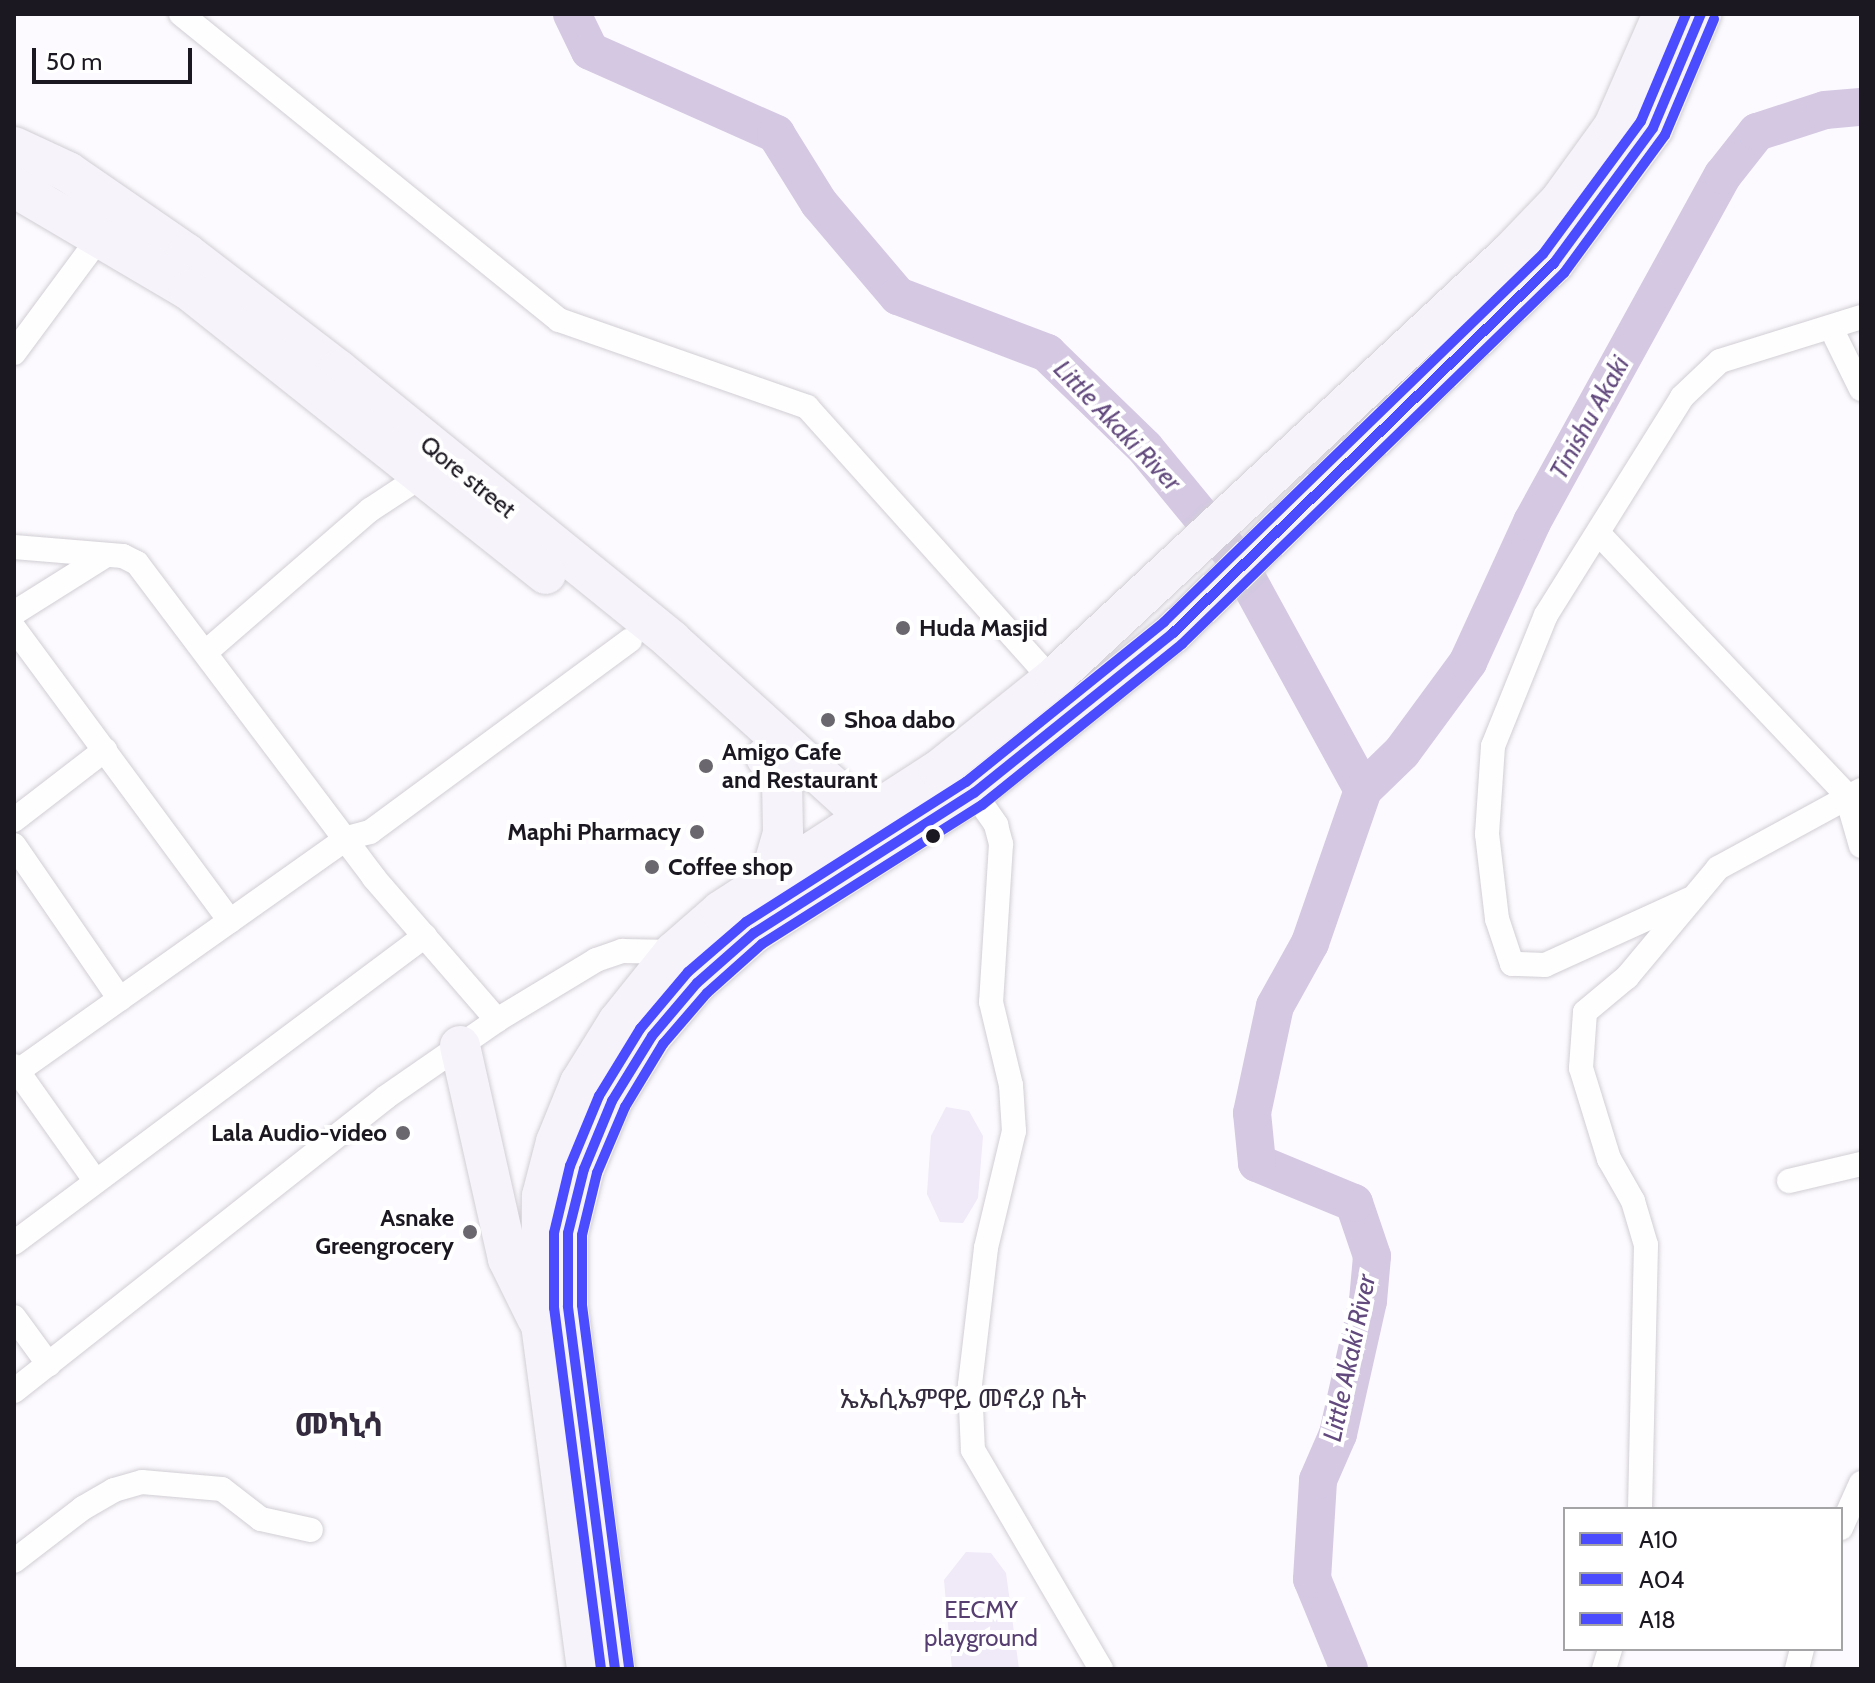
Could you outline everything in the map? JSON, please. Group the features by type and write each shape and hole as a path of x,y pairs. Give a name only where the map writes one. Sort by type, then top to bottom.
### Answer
{"main road":[{"path":"615,1669 568,1306 568,1233 584,1169 612,1101 652,1036 697,983 870,836 911,787 1052,680 1150,591 1560,201 1614,126 1663,14"},
{"path":"587,1669 541,1326 542,1196 556,1142 580,1083 611,1034 674,952 770,878 974,793 1184,622 1554,263 1653,128 1701,14"},
{"name":"Qore street","path":"14,147 68,172 114,223 189,290 420,477 630,640 766,757 870,836"},
{"name":"Qore street","path":"14,187 114,223 338,370 671,640 809,766 870,836"},
{"path":"766,757 782,780 783,833 770,878"},
{"path":"809,766 867,794 911,787"},
{"path":"460,1046 508,1259 541,1326"}],"street":[{"path":"181,14 559,320 807,407 1052,680"},
{"path":"14,353 114,223"},
{"path":"1690,899 1545,965 1512,964 1497,919 1487,819 1493,746 1546,615 1682,397 1720,361 1861,317"},
{"path":"1831,328 1861,389"},
{"path":"207,651 370,510 420,477"},
{"path":"1599,534 1854,792 1861,846"},
{"path":"14,547 105,556 137,563 347,838 497,1020"},
{"path":"14,613 105,556"},
{"path":"14,628 230,921"},
{"path":"94,1179 16,1069 347,838 370,832 630,640"},
{"path":"14,820 105,750"},
{"path":"1640,1507 1646,1245 1633,1201 1609,1159 1581,1068 1580,1048 1585,1012 1627,977 1718,868 1854,792"},
{"path":"974,793 996,825 1001,844 991,1002 1011,1085 1014,1131 986,1248 970,1385 973,1450 1101,1669"},
{"path":"14,845 120,999"},
{"path":"14,1243 94,1179 425,936"},
{"path":"14,1391 386,1097 497,1020 596,960 622,951 674,952"},
{"path":"1789,1181 1861,1164"},
{"path":"14,1317 49,1365"},
{"path":"14,1561 83,1508 114,1490 142,1482 222,1489 261,1519 311,1530"},
{"path":"1843,1524 1861,1483"}],"green space":[{"path":"946,1107 969,1111 983,1136 978,1198 963,1223 940,1222 927,1194 931,1136"},
{"name":"EECMY playground","path":"966,1552 991,1553 1006,1573 1019,1669 952,1669 944,1580"}],"waterway":[{"name":"Little Akaki River","path":"572,14 590,51 776,134 819,203 898,296 1047,353 1145,448 1237,560 1363,790"},
{"name":"Little Akaki River","path":"1349,1669 1312,1579 1318,1480 1338,1434 1368,1301 1372,1256 1354,1203 1257,1163 1252,1113 1275,1006 1310,943 1363,790 1402,752 1468,662 1532,522 1723,175 1757,132 1825,110 1861,107"}],"transit line":[{"name":"A18","path":"601,1669 554,1308 554,1233 570,1166 599,1096 640,1029 688,972 746,922 966,782 1164,622 1543,254 1641,121 1686,14"},
{"name":"A10","path":"615,1669 568,1306 568,1233 584,1169 612,1101 652,1036 697,983 754,933 974,793 1173,633 1554,263 1653,128 1701,14"},
{"name":"A04","path":"629,1667 582,1305 582,1235 597,1173 625,1107 663,1044 707,993 762,944 982,805 1182,644 1564,273 1665,135 1714,19"}],"place":[{"name":"Huda Masjid","path":"903,628"},
{"name":"Shoa dabo","path":"828,720"},
{"name":"Amigo Cafe and Restaurant","path":"706,766"},
{"name":"Maphi Pharmacy","path":"697,832"},
{"name":"Coffee shop","path":"652,867"},
{"name":"Lala Audio-video","path":"403,1133"},
{"name":"Asnake Greengrocery","path":"470,1232"}],"district":[{"name":"ኤኤሲኤምዋይ መኖሪያ ቤት","path":"963,1400"},
{"name":"መካኒሳ","path":"339,1425"}],"water label":[{"name":"Tinishu Akaki","path":"1590,418"}]}
